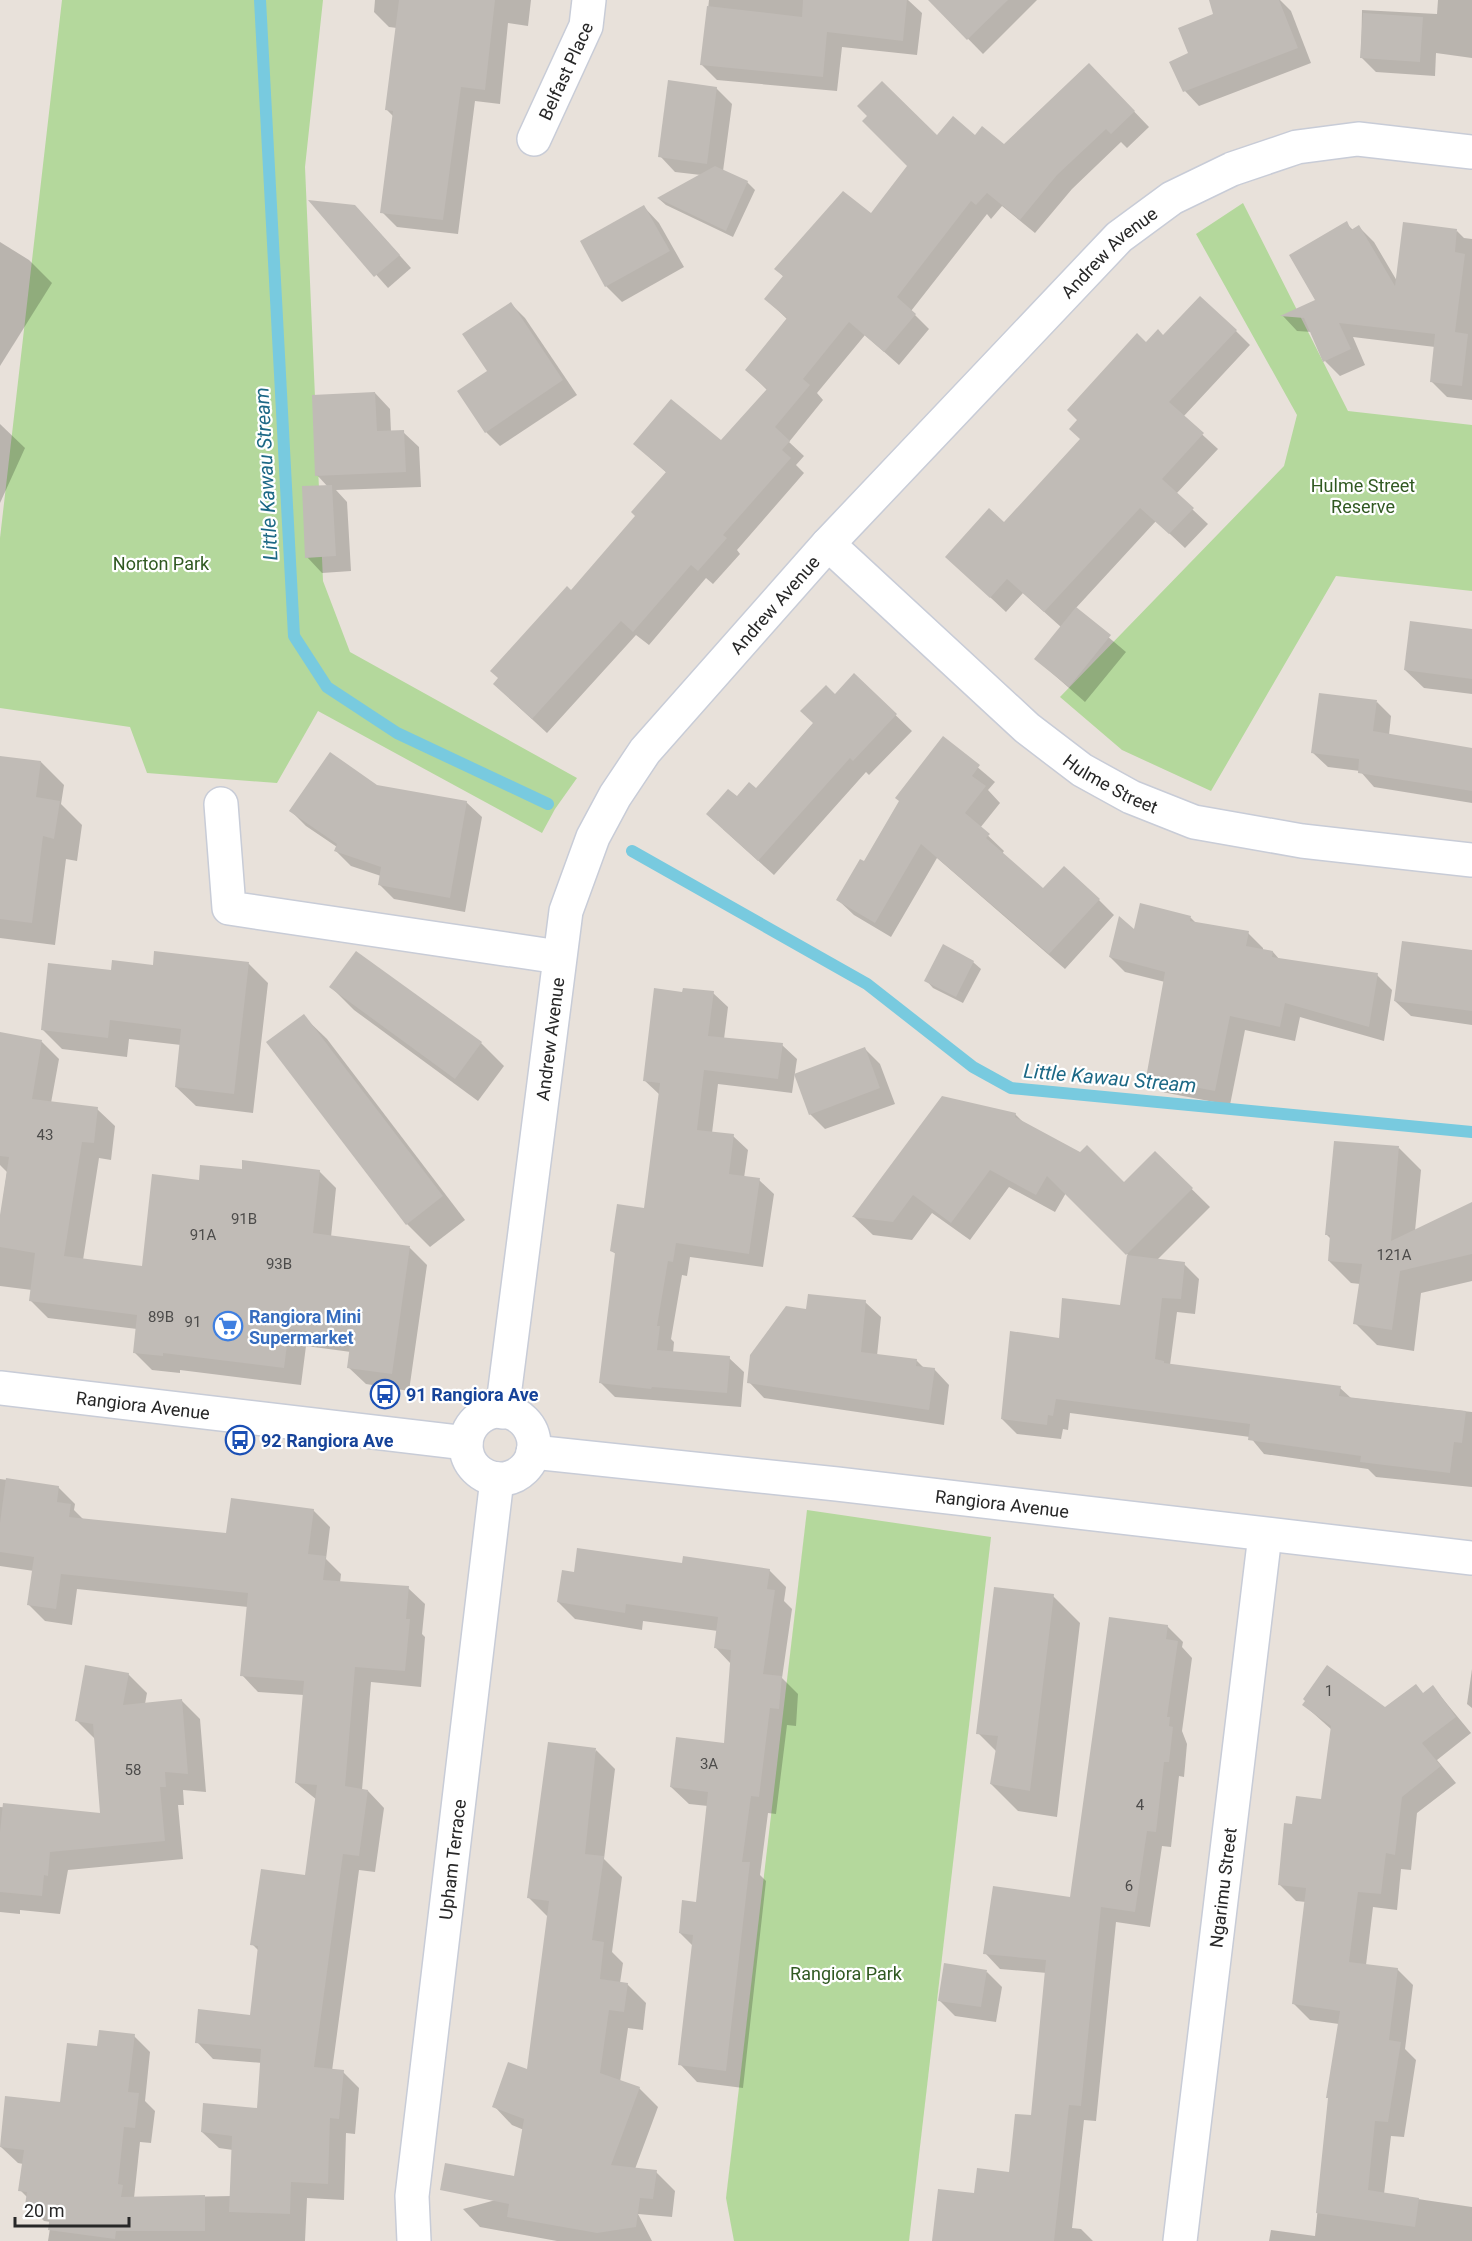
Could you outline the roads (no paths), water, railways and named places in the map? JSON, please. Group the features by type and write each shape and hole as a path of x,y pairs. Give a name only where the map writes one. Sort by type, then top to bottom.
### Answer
{"street":[{"name":"Belfast Place","path":"534,139 586,26 589,0"},
{"name":"Andrew Avenue","path":"502,1412 566,911 579,871 615,796 645,751 828,544 1119,237 1172,198 1232,169 1297,147 1358,139 1472,152"},
{"name":"Hulme Street","path":"828,544 1027,728 1082,770 1131,797 1194,822 1302,841 1472,860"},
{"path":"221,804 229,908 559,957"},
{"name":"Rangiora Avenue","path":"0,1388 466,1443"},
{"path":"502,1412 519,1416 528,1424 534,1436 533,1452 524,1469 511,1478 497,1479 481,1475 468,1460 466,1443 472,1424 487,1414 502,1412"},
{"name":"Rangiora Avenue","path":"533,1452 837,1484 1472,1558"},
{"name":"Upham Terrace","path":"414,2241 412,2196 497,1479"},
{"name":"Ngarimu Street","path":"1180,2241 1265,1535"}],"waterway":[{"name":"Little Kawau Stream","path":"260,0 294,636 327,687 397,733 548,804"},
{"name":"Little Kawau Stream","path":"632,851 867,984 973,1067 1011,1088 1472,1132"}],"place":[{"name":"Rangiora Mini Supermarket","path":"228,1326"},
{"name":"91 Rangiora Ave","path":"385,1394"},
{"name":"92 Rangiora Ave","path":"240,1440"}],"park label":[{"name":"Hulme Street Reserve","path":"1363,495"},
{"name":"Norton Park","path":"161,563"},
{"name":"Rangiora Park","path":"846,1973"}]}
